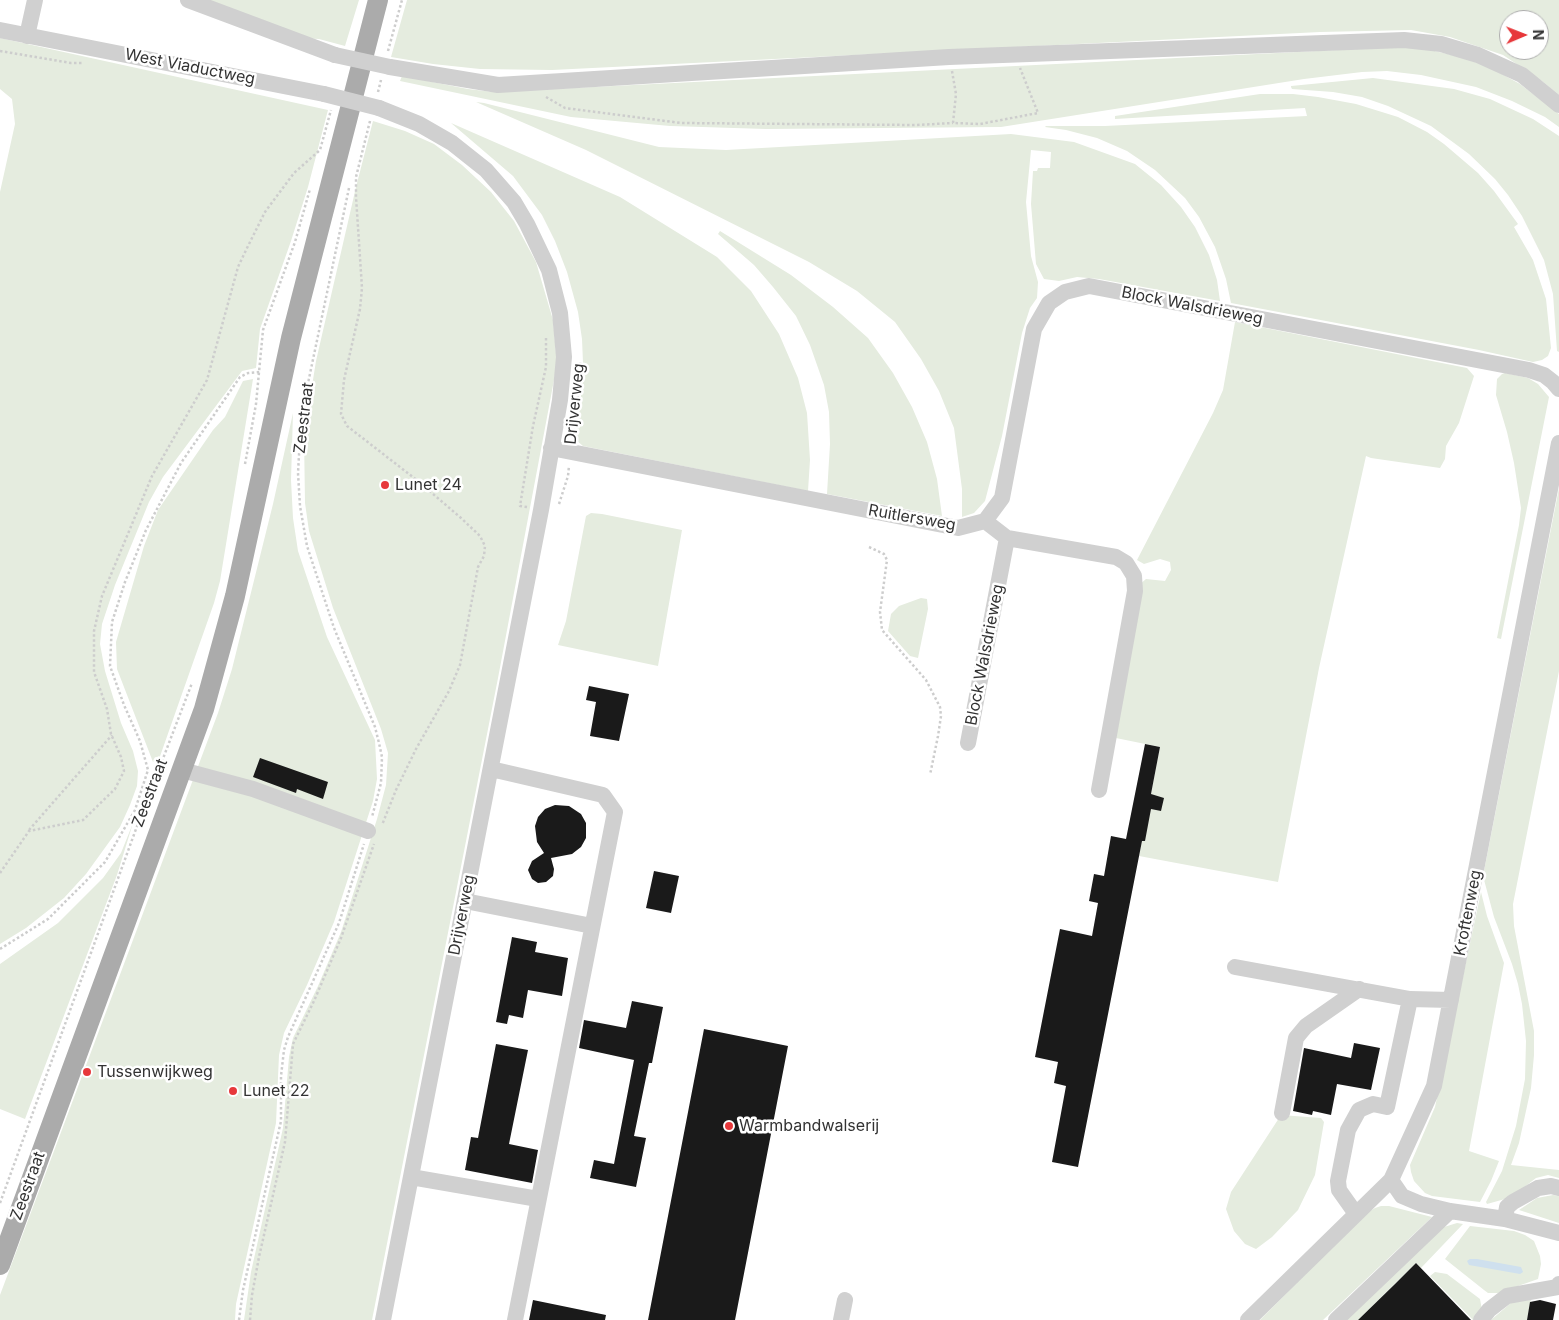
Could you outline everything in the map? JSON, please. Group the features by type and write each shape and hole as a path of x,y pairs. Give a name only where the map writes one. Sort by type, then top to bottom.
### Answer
{"main road":[{"name":"Zeestraat","path":"0,1265 204,709 235,596 291,338 378,0"}],"street":[{"path":"27,36 36,0"},
{"path":"188,0 335,55 498,85 949,57 1404,40 1442,44 1478,55 1522,75 1559,105"},
{"name":"West Viaductweg","path":"0,30 330,102 375,108"},
{"name":"Drijverweg","path":"375,108 419,124 452,143 472,158 500,185 514,202 538,245 549,270 560,313 562,334 562,378 541,510 383,1320"},
{"name":"Block Walsdrieweg","path":"985,522 1002,498 1034,329 1049,304 1064,292 1090,286 1529,370 1544,375 1559,389"},
{"name":"Kroftenweg","path":"1248,1320 1391,1180 1434,1086 1559,443"},
{"name":"Ruitlersweg","path":"551,448 958,528 985,522"},
{"path":"985,522 1007,538 1116,557 1126,563 1134,576 1135,591 1098,790"},
{"name":"Block Walsdrieweg","path":"968,743 1007,538"},
{"path":"491,769 604,795 615,812 515,1320"},
{"name":"Zeestraat","path":"182,770 253,789 374,834"},
{"path":"465,900 592,926"},
{"path":"1234,967 1410,998 1451,1000"},
{"path":"1282,1113 1296,1038 1306,1026 1358,989"},
{"path":"1356,1214 1339,1190 1338,1182 1348,1130 1360,1110 1373,1104 1387,1107 1410,998"},
{"path":"410,1177 538,1199"},
{"path":"1391,1180 1402,1196 1421,1204 1450,1211 1504,1219 1559,1233"},
{"path":"1504,1219 1507,1207 1513,1202 1538,1188 1551,1186 1559,1188"},
{"path":"1336,1320 1450,1211"},
{"path":"1481,1320 1489,1310 1507,1296 1559,1286"},
{"path":"841,1320 845,1300"}],"path":[{"path":"250,1320 252,1295 259,1257 285,1142 293,1044 341,938 374,834 416,749 449,691 460,665 478,567 484,556 485,546 480,536 425,487 348,426 340,414 344,380 360,308 362,288 356,177 387,65 402,0"},
{"path":"520,83 565,108 681,123 980,124 1038,113 1015,55"},
{"path":"949,57 956,94 953,123"},
{"path":"320,158 330,102"},
{"path":"29,831 83,820 115,788 124,771 94,672 94,631 102,596 152,476 208,380 238,267 246,248 265,212 294,173 320,150 330,102"},
{"name":"Zeestraat","path":"239,1320 243,1290 281,1121 281,1076 284,1050 339,923 374,834 381,784 382,758 379,743 334,628 307,546 300,506 298,473 300,437 307,388 349,183"},
{"path":"243,472 256,404 263,330 296,242 312,186"},
{"name":"Drijverweg","path":"541,510 520,506 533,426 546,367 546,333"},
{"name":"Drijverweg","path":"559,504 568,476 576,417 580,373 579,356"},
{"name":"Zeestraat","path":"0,950 48,920 105,862 135,810 148,770 140,741 110,666 112,622 124,582 146,530 181,463 240,377 248,373 260,372"},
{"path":"869,547 884,554 888,560 880,612 882,630 926,680 940,707 941,716 930,775"},
{"name":"Zeestraat","path":"0,1203 136,829 194,677"},
{"path":"0,873 29,831 112,735"}],"shaded area":[{"path":"208,0 359,0 345,46 319,39 300,38"},
{"path":"407,0 1559,0 1559,95 1510,60 1549,60 1549,10 1499,10 1499,54 1450,37 1411,30 1320,32 552,70 480,69 391,57"},
{"path":"0,38 328,110 308,187 260,329 256,368 242,371 163,477 149,502 115,585 102,624 100,644 105,671 121,723 133,751 138,771 137,786 130,805 120,827 86,874 64,898 26,928 0,944 0,192 15,124 12,99 0,89"},
{"path":"1398,47 1426,49 1456,56 1481,64 1500,73 1520,84 1559,114 1559,127 1545,117 1512,101 1476,87 1421,75 1387,71 1304,79 1001,127 766,129 670,126 571,117 400,81 402,76 493,92"},
{"path":"1373,78 1454,89 1490,99 1533,119 1559,136 1559,352 1557,351 1553,294 1544,260 1522,216 1495,179 1469,154 1431,126 1388,106 1362,97 1333,92 1292,89 1291,87"},
{"path":"1260,94 1293,94 1318,97 1356,104 1398,117 1427,132 1478,173 1518,224 1514,227 1533,260 1546,299 1551,348 1548,356 1533,362 1231,303 1226,279 1215,247 1199,217 1185,198 1155,170 1127,151 1097,138 1045,127 1105,126 1307,116 1305,108 1115,119 1115,116"},
{"path":"476,102 659,147 726,150 1011,134 1074,142 1135,164 1161,185 1181,207 1195,227 1209,255 1217,280 1220,301 1099,279 1077,277 1059,281 1044,279 1036,264 1031,204 1033,171 1037,171 1038,168 1050,168 1051,152 1031,150 1026,202 1031,256 1038,282 1037,298 1030,308 1022,333 1002,436 985,501 974,513 962,517 962,489 954,428 939,391 921,359 895,322 857,291 809,262 586,150"},
{"path":"373,121 405,131 434,144 462,165 491,192 514,221 536,262 553,320 557,364 498,678 372,1320 244,1320 251,1272 283,1128 289,1057 293,1038 341,932 386,785 388,753 381,729 333,608 309,531 305,503 304,436 316,361"},
{"path":"451,123 620,197 717,257 751,291 779,334 798,378 807,413 810,460 808,491 583,446 576,440 583,363 582,339 578,312 567,272 555,241 542,215 513,176"},
{"path":"720,231 791,275 833,307 868,338 893,373 912,407 927,442 937,479 942,516 827,494 830,444 829,412 824,385 810,345 796,316 754,265 718,234"},
{"path":"1235,322 1467,368 1474,376 1459,423 1446,446 1445,459 1440,468 1366,456 1319,668 1278,882 1139,856 1160,747 1111,737 1139,585 1146,579 1165,581 1171,570 1170,562 1160,559 1144,564 1137,560 1223,390"},
{"path":"1505,373 1528,378 1538,384 1549,397 1501,639 1497,638 1521,508 1514,463 1496,395 1497,379"},
{"path":"253,379 220,581 158,762 153,762 117,669 116,642 144,546 158,510 213,430 225,417 243,381"},
{"path":"293,413 291,480 293,518 298,551 327,637 375,740 377,779 373,801 334,922 284,1033 279,1055 276,1123 236,1304 235,1320 0,1320 0,1295 218,713 232,669 273,504"},
{"path":"1559,488 1559,671 1513,904 1514,926 1534,1031 1534,1055 1531,1088 1519,1143 1511,1165 1559,1170 1559,1178 1548,1175 1536,1178 1505,1199 1487,1204 1486,1202 1502,1171 1516,1126 1525,1079 1526,1041 1518,984 1494,917 1483,876"},
{"path":"591,513 682,530 658,666 558,645 566,621 586,516"},
{"path":"921,598 927,599 928,609 918,658 910,656 888,631 891,614 899,606"},
{"path":"133,823 117,875 25,1119 0,1109 0,964 58,923 103,878 121,853"},
{"path":"1481,892 1487,916 1504,963 1469,1151 1499,1161 1480,1202 1432,1196 1425,1193 1414,1181 1410,1165 1435,1107"},
{"path":"1281,1115 1321,1118 1324,1122 1315,1175 1298,1210 1272,1237 1256,1249 1245,1244 1234,1231 1226,1209 1231,1192"},
{"path":"1553,1195 1559,1196 1559,1223 1519,1210 1537,1198"},
{"path":"1381,1206 1389,1206 1432,1217 1323,1320 1260,1320 1365,1214"},
{"path":"1457,1223 1463,1224 1421,1268 1416,1263 1358,1320 1342,1320 1444,1227"},
{"path":"1470,1226 1514,1231 1534,1241 1541,1264 1538,1279 1498,1293 1488,1293 1484,1290 1445,1259"},
{"path":"1435,1272 1447,1274 1480,1299 1482,1310 1477,1320 1473,1320 1430,1276"},
{"path":"1531,1299 1527,1320 1491,1320 1512,1302"}],"water":[{"path":"1470,1259 1521,1267 1523,1272 1520,1274 1469,1265 1467,1261"}],"building":[{"path":"589,686 629,694 619,741 590,736 596,702 586,700"},
{"path":"1145,744 1160,747 1151,794 1164,798 1161,811 1151,809 1145,841 1142,841 1078,1167 1052,1162 1066,1086 1054,1083 1058,1062 1035,1057 1060,929 1092,936 1098,903 1089,901 1094,874 1104,876 1111,836 1126,839"},
{"path":"260,758 328,782 323,799 297,789 296,793 253,777"},
{"path":"555,805 569,806 581,814 586,823 586,838 581,847 572,854 551,858 554,869 553,876 546,882 538,883 532,879 528,870 532,861 544,853 537,842 535,826 538,817 545,809"},
{"path":"654,871 679,876 671,913 646,908"},
{"path":"512,937 537,942 535,952 568,958 562,996 528,990 523,1018 509,1015 507,1024 496,1022"},
{"path":"632,1001 663,1007 652,1063 649,1063 634,1136 646,1138 636,1187 590,1178 594,1160 614,1164 634,1060 579,1048 584,1020 626,1028"},
{"name":"Warmbandwalserij","path":"704,1029 788,1046 735,1320 648,1320"},
{"path":"1354,1043 1380,1048 1371,1090 1337,1084 1331,1115 1313,1111 1312,1115 1293,1111 1304,1048 1351,1058"},
{"path":"496,1044 528,1050 509,1144 538,1150 532,1183 465,1170 471,1137 478,1138"},
{"path":"1416,1263 1471,1320 1358,1320 1395,1284"},
{"path":"533,1300 606,1315 605,1320 529,1320"},
{"path":"1540,1300 1556,1304 1553,1320 1527,1320 1530,1302"}],"place":[{"name":"Lunet 24","path":"385,485"},
{"name":"Tussenwijkweg","path":"87,1072"},
{"name":"Lunet 22","path":"233,1091"},
{"name":"Warmbandwalserij","path":"729,1126"}]}
